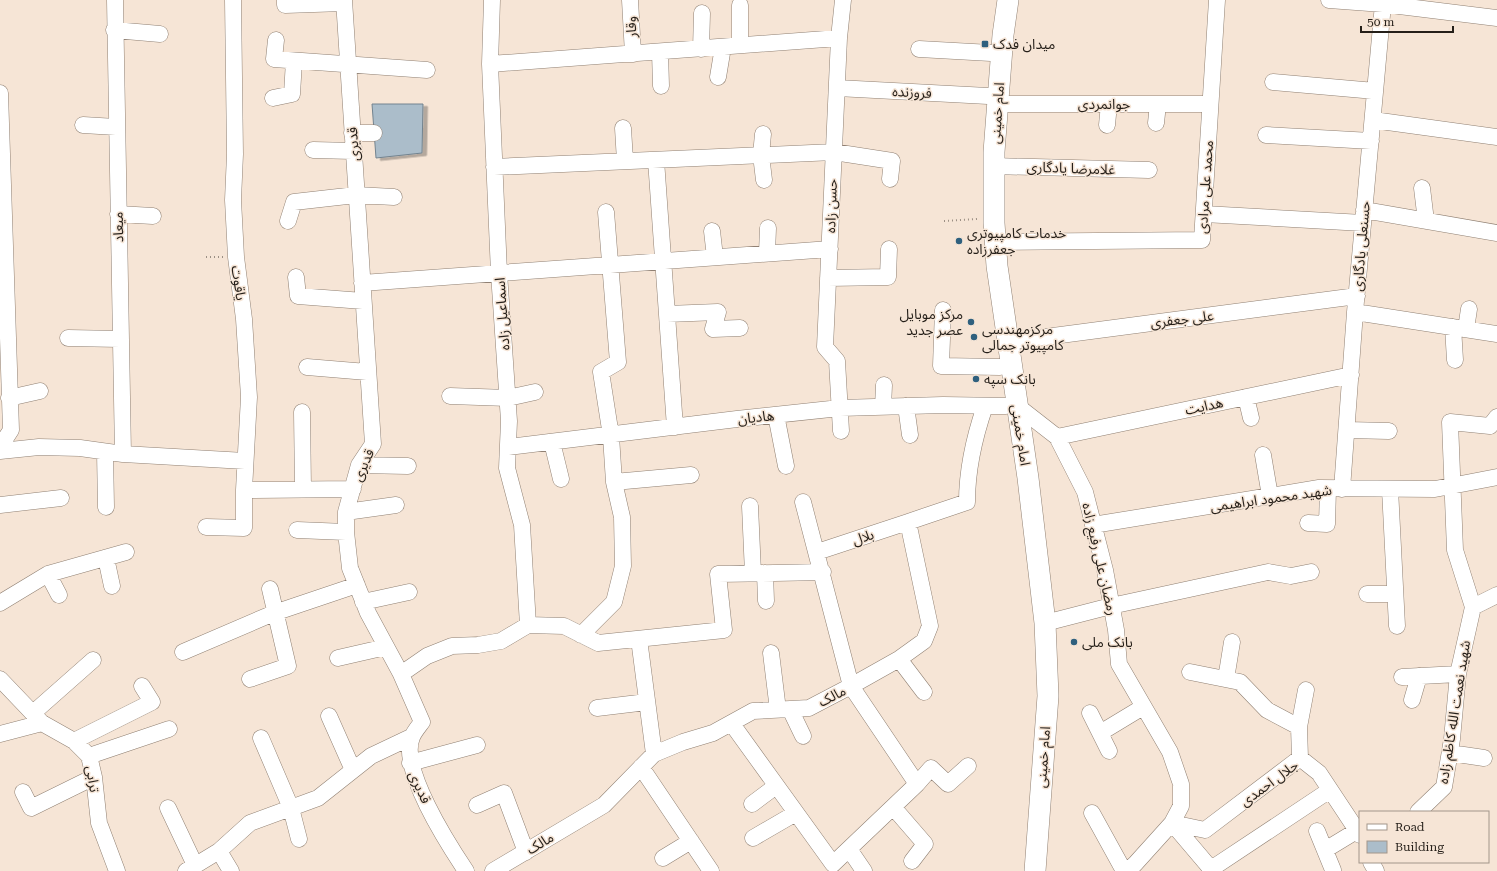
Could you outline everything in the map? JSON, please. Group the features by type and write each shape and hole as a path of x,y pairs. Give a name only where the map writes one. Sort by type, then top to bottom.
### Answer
{"main road":[{"name":"امام خمینی","path":"991,0 993,17 991,53 995,242 1007,342 1011,406 1034,619 1034,696 1023,871"},
{"name":"امام خمینی","path":"1008,0 1004,15 992,100 983,148 984,219 990,301 1000,367 1028,478 1045,623 1048,696 1035,871"}],"street":[{"name":"میعاد","path":"115,0 114,30 123,454"},
{"name":"یاقوت","path":"206,526 244,528 245,461 249,397 244,319 236,256 233,200 235,154 233,0"},
{"path":"285,0 285,5 344,1"},
{"name":"اسماعیل زاده","path":"492,0 490,64 499,273 509,421 507,468 522,525 528,625"},
{"name":"وقار","path":"630,0 633,54"},
{"name":"حسن زاده","path":"841,431 837,361 825,347 839,38 843,0"},
{"name":"محمد علی مرادی","path":"995,242 1202,240 1217,0"},
{"path":"1328,0 1383,4 1497,18"},
{"name":"قدیری","path":"344,1 367,372 373,444 359,466 346,512 346,532 350,568 363,602 401,674 422,722 411,737 410,763 417,785 466,871"},
{"name":"حسنعلی یادگاری","path":"1308,523 1327,524 1347,430 1356,304 1383,4"},
{"path":"740,5 740,45"},
{"path":"701,48 702,13"},
{"path":"114,30 160,34"},
{"path":"490,64 839,38"},
{"path":"276,40 274,59 427,70"},
{"path":"718,77 723,47"},
{"path":"919,49 991,53"},
{"path":"660,52 661,86"},
{"path":"273,98 292,94 294,60"},
{"path":"1272,82 1375,91"},
{"name":"فروزنده","path":"837,88 992,100"},
{"path":"0,93 3,316 10,430 0,447"},
{"name":"جوانمردی","path":"992,100 1109,104 1210,104"},
{"path":"1107,125 1109,104"},
{"path":"1156,123 1158,104"},
{"path":"1373,120 1497,137"},
{"path":"83,125 116,127"},
{"path":"623,128 625,162"},
{"path":"352,133 374,133"},
{"path":"763,134 761,155 764,180"},
{"path":"1266,135 1371,141"},
{"path":"313,150 354,151"},
{"path":"494,167 834,152 892,161 890,179"},
{"path":"656,160 675,427"},
{"name":"غلامرضا یادگاری","path":"993,166 1150,170"},
{"path":"1422,188 1426,221"},
{"path":"288,221 294,202 356,195 394,197"},
{"path":"582,635 614,602 623,566 622,517 614,482 611,436 601,372 618,362 606,212"},
{"path":"118,214 153,216"},
{"path":"1204,214 1364,217 1426,221 1497,233"},
{"path":"767,253 768,228"},
{"path":"712,230 715,257"},
{"path":"362,282 830,249"},
{"path":"828,278 888,277 889,249"},
{"path":"296,277 298,296 363,301"},
{"name":"علی جعفری","path":"1007,342 1356,304 1460,328 1497,334"},
{"path":"1455,360 1460,328 1469,309"},
{"path":"943,310 942,366 1000,367"},
{"path":"667,314 718,312 713,329 740,328"},
{"path":"68,338 120,339"},
{"path":"308,367 367,372"},
{"name":"هدایت","path":"1057,437 1351,375"},
{"path":"883,407 884,385"},
{"path":"9,398 40,391"},
{"path":"450,396 508,398 535,392"},
{"path":"1246,397 1251,418"},
{"path":"906,406 910,435"},
{"name":"هادیان","path":"508,447 840,408 906,406 1011,406"},
{"path":"908,522 967,502 967,481 973,443 985,406"},
{"name":"رمضان علی رفیع زاده","path":"1011,406 1057,437 1085,492 1105,570 1119,664 1170,752 1181,784 1181,806 1172,823 1135,864 1126,871"},
{"path":"302,412 303,489"},
{"path":"776,415 786,466"},
{"path":"1497,417 1490,426 1450,422 1455,550 1473,607 1497,595"},
{"path":"1347,430 1389,431"},
{"path":"552,442 561,479"},
{"path":"0,451 39,447 80,448 123,454 245,461"},
{"path":"105,452 106,507"},
{"path":"1263,455 1270,496"},
{"path":"359,466 408,466"},
{"path":"614,482 691,475"},
{"name":"شهید محمود ابراهیمی","path":"1093,525 1270,496 1335,489 1435,489 1497,478"},
{"path":"244,490 353,489"},
{"path":"1390,489 1397,626"},
{"path":"0,505 61,498"},
{"path":"803,502 823,572 852,686 917,784"},
{"path":"346,512 396,505"},
{"path":"750,506 759,573 766,601"},
{"name":"بلال","path":"817,552 908,522"},
{"name":"مالک","path":"493,871 604,805 654,754 683,742 713,733 732,724 753,711 809,708 852,686 899,659 924,641 930,626 908,522"},
{"path":"297,530 346,532"},
{"path":"0,603 48,574 126,552"},
{"path":"106,558 112,586"},
{"path":"401,674 428,656 452,646 478,645 501,641 528,625 564,626 598,643 724,630 718,574 823,572"},
{"path":"1045,623 1111,606 1268,572 1291,576 1311,572"},
{"path":"48,574 59,594"},
{"path":"183,652 274,613 357,585"},
{"path":"250,678 288,666 274,613 270,588"},
{"path":"363,602 409,592"},
{"path":"1367,594 1395,594"},
{"name":"شهید نعمت الله کاظم زاده","path":"1421,811 1444,787 1450,753 1458,674 1473,607"},
{"path":"639,639 654,754"},
{"path":"1226,679 1232,642"},
{"path":"338,658 386,647"},
{"path":"771,653 784,709 802,736"},
{"path":"899,659 924,692"},
{"path":"0,734 37,718 93,660"},
{"path":"1190,672 1240,682 1267,710 1299,727"},
{"path":"1402,677 1458,674"},
{"path":"1412,700 1419,676"},
{"name":"ترابی","path":"0,679 37,718 74,741 89,756 94,777 99,823 117,871"},
{"path":"74,741 152,702 142,686"},
{"path":"1300,758 1299,727 1306,690"},
{"path":"597,708 647,702"},
{"path":"1100,733 1143,707"},
{"path":"1090,713 1109,751"},
{"path":"329,716 353,770"},
{"path":"732,724 833,864 917,784 931,768 948,784 968,766"},
{"path":"89,756 169,729"},
{"path":"168,808 190,868 219,851 250,823 318,798 371,756 411,737"},
{"path":"261,738 291,808 299,839"},
{"path":"410,763 477,745"},
{"path":"1450,753 1484,758"},
{"name":"جلال احمدی","path":"1172,823 1205,830 1300,758 1319,773 1359,833"},
{"path":"641,767 711,871"},
{"path":"22,792 31,808 94,777"},
{"path":"752,804 776,786"},
{"path":"1172,823 1211,869 1330,790"},
{"path":"477,805 504,793 526,852"},
{"path":"893,807 924,844 912,860"},
{"path":"753,838 796,813"},
{"path":"1092,813 1126,871"},
{"path":"1317,831 1333,870"},
{"path":"1325,850 1359,833"},
{"path":"663,858 691,841"},
{"path":"849,849 864,871"},
{"path":"219,851 231,871"}],"path":[{"path":"944,221 984,219"}],"building":[{"path":"372,104 423,104 422,153 376,158"}],"place":[{"name":"میدان فدک","path":"985,44"},
{"name":"خدمات کامپیوتری جعفرزاده","path":"959,241"},
{"name":"مرکز موبایل عصر جدید","path":"971,322"},
{"name":"مرکزمهندسی کامپیوتر جمالی","path":"974,337"},
{"name":"بانک سپه","path":"976,379"},
{"name":"بانک ملی","path":"1074,642"}]}
